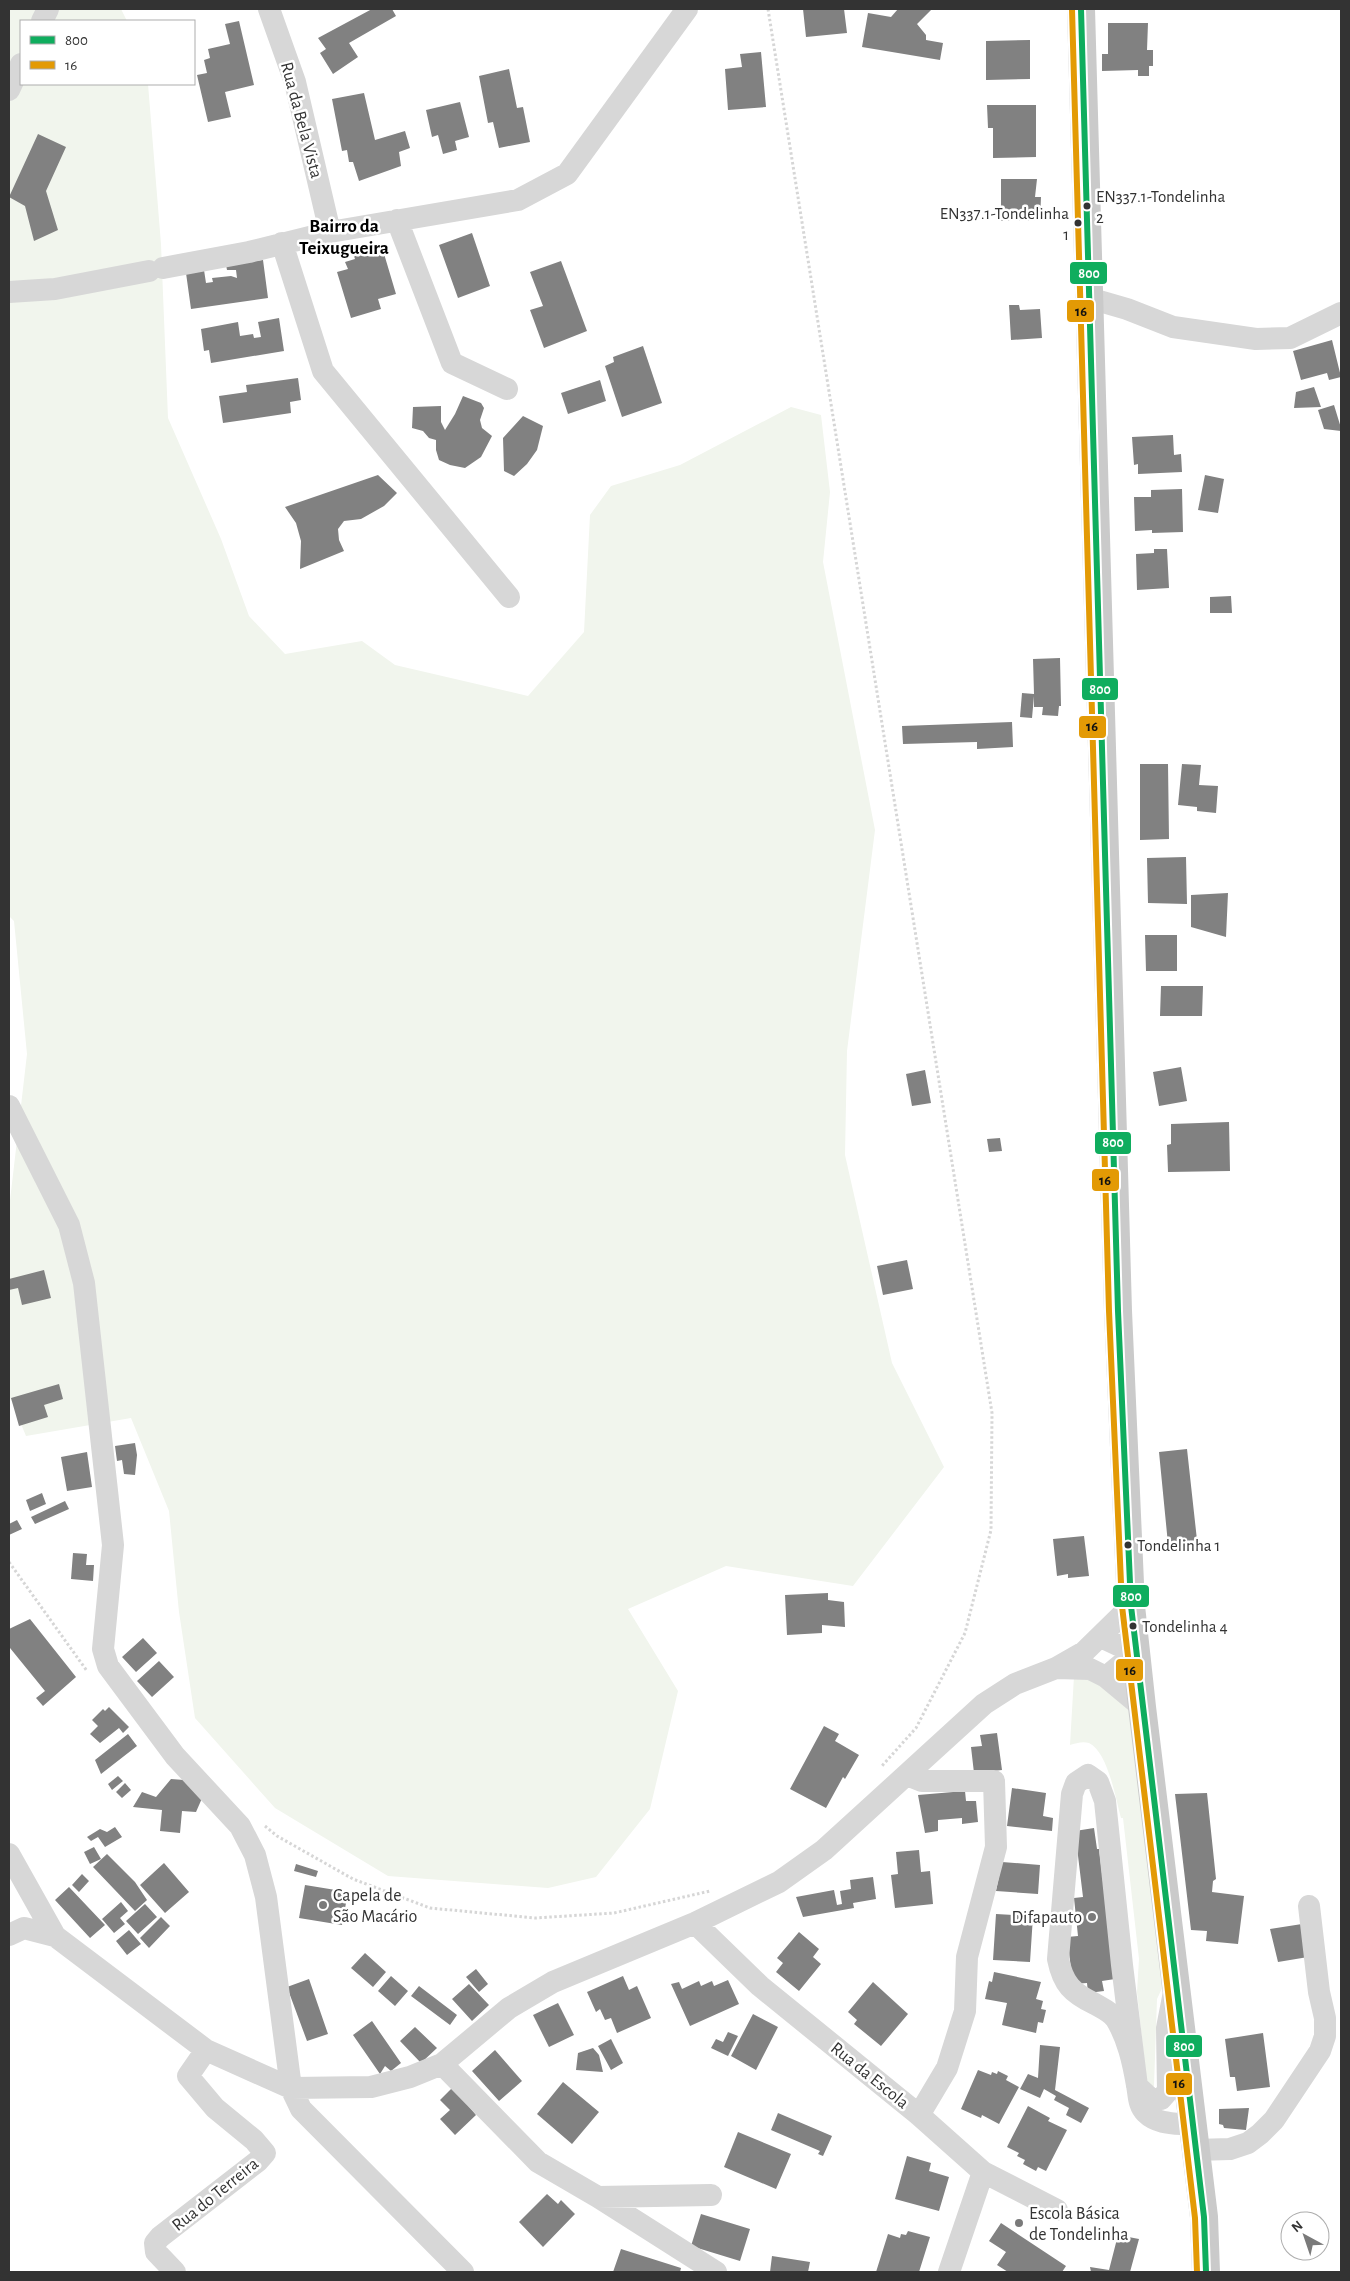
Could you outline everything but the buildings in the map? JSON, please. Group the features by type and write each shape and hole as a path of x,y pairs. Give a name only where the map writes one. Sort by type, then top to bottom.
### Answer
{"main road":[{"path":"1081,9 1117,1302 1131,1606 1135,1653 1204,2218 1206,2272"}],"street":[{"name":"Rua da Bela Vista","path":"269,9 295,82 330,232"},
{"path":"9,292 55,289 249,252 330,232 518,200 568,174 687,9"},
{"path":"9,90 20,66"},
{"path":"397,220 452,363 507,389"},
{"path":"282,243 323,371 508,597"},
{"path":"1089,298 1127,309 1173,326 1256,339 1290,338 1341,313"},
{"path":"9,1106 69,1225 84,1283 113,1545 103,1649 108,1666 175,1756 240,1826 255,1855 266,1897 291,2088 301,2109 463,2272"},
{"path":"9,1936 24,1928 55,1936 206,2050 291,2088 371,2087 410,2078 442,2064 509,2008 553,1982 696,1923 778,1882 824,1850 984,1704 1015,1684 1056,1668 1084,1652 1131,1606"},
{"path":"1101,1637 1135,1653 1106,1676"},
{"path":"1056,1668 1090,1669 1106,1676 1142,1708"},
{"path":"907,1775 922,1781 994,1780 996,1847 967,1957 965,2011 947,2068 919,2115"},
{"path":"1176,1984 1167,2028 1168,2091 1161,2099 1151,2099 1138,2086 1126,2037 1115,2017 1069,1987 1061,1977 1058,1959 1072,1794 1076,1783 1088,1775 1098,1782 1106,1801 1122,1965 1138,2086 1139,2101 1145,2113 1155,2120 1194,2138 1230,2148 1248,2143 1274,2120 1298,2081 1320,2051 1325,2036 1325,2018 1319,1992 1309,1906"},
{"path":"9,1854 55,1936"},
{"name":"Rua da Escola","path":"696,1923 760,1986 919,2115 983,2172 1057,2210"},
{"name":"Rua do Terreira","path":"175,2272 156,2252 155,2244 160,2238 258,2161 265,2153 254,2140 215,2108 188,2076 206,2050"},
{"path":"442,2064 538,2162 598,2196 716,2272"},
{"path":"949,2272 983,2172"},
{"path":"598,2196 711,2195"}],"path":[{"path":"768,9 992,1413 990,1530 965,1633 916,1728 877,1771"},
{"path":"9,1562 84,1669 91,1676"},
{"path":"262,1823 277,1836 353,1879 430,1908 534,1918 614,1913 709,1891 718,1887"}],"shaded area":[{"path":"9,9 121,9 126,20 20,20 20,85 148,85 161,244 168,418 221,539 249,616 285,654 362,641 395,665 528,696 584,632 590,515 611,486 680,465 791,407 821,415 830,492 823,562 875,830 847,1051 845,1155 892,1363 944,1467 853,1586 726,1566 628,1609 678,1691 650,1809 596,1877 548,1888 388,1876 275,1808 195,1718 179,1612 169,1511 131,1418 26,1436 9,1395 9,1209 27,1054 14,921 9,916"},
{"path":"1074,1676 1091,1677 1128,1708 1132,1719 1164,1984 1157,1999 1154,2086 1147,2086 1137,1992 1139,1959 1123,1818 1121,1818 1106,1766 1096,1748 1087,1742 1070,1745"}],"transit line":[{"name":"16","path":"1072,9 1109,1311 1122,1606 1195,2218 1197,2272"},
{"name":"800","path":"1081,9 1118,1311 1131,1606 1204,2217 1206,2272"}],"place":[{"name":"EN337.1-Tondelinha 2","path":"1087,206"},
{"name":"EN337.1-Tondelinha 1","path":"1078,223"},
{"name":"Tondelinha 1","path":"1128,1545"},
{"name":"Tondelinha 4","path":"1133,1626"},
{"name":"Capela de São Macário","path":"323,1905"},
{"name":"Difapauto","path":"1092,1917"},
{"name":"Escola Básica de Tondelinha","path":"1019,2223"}],"district":[{"name":"Bairro da Teixugueira","path":"344,236"}]}
